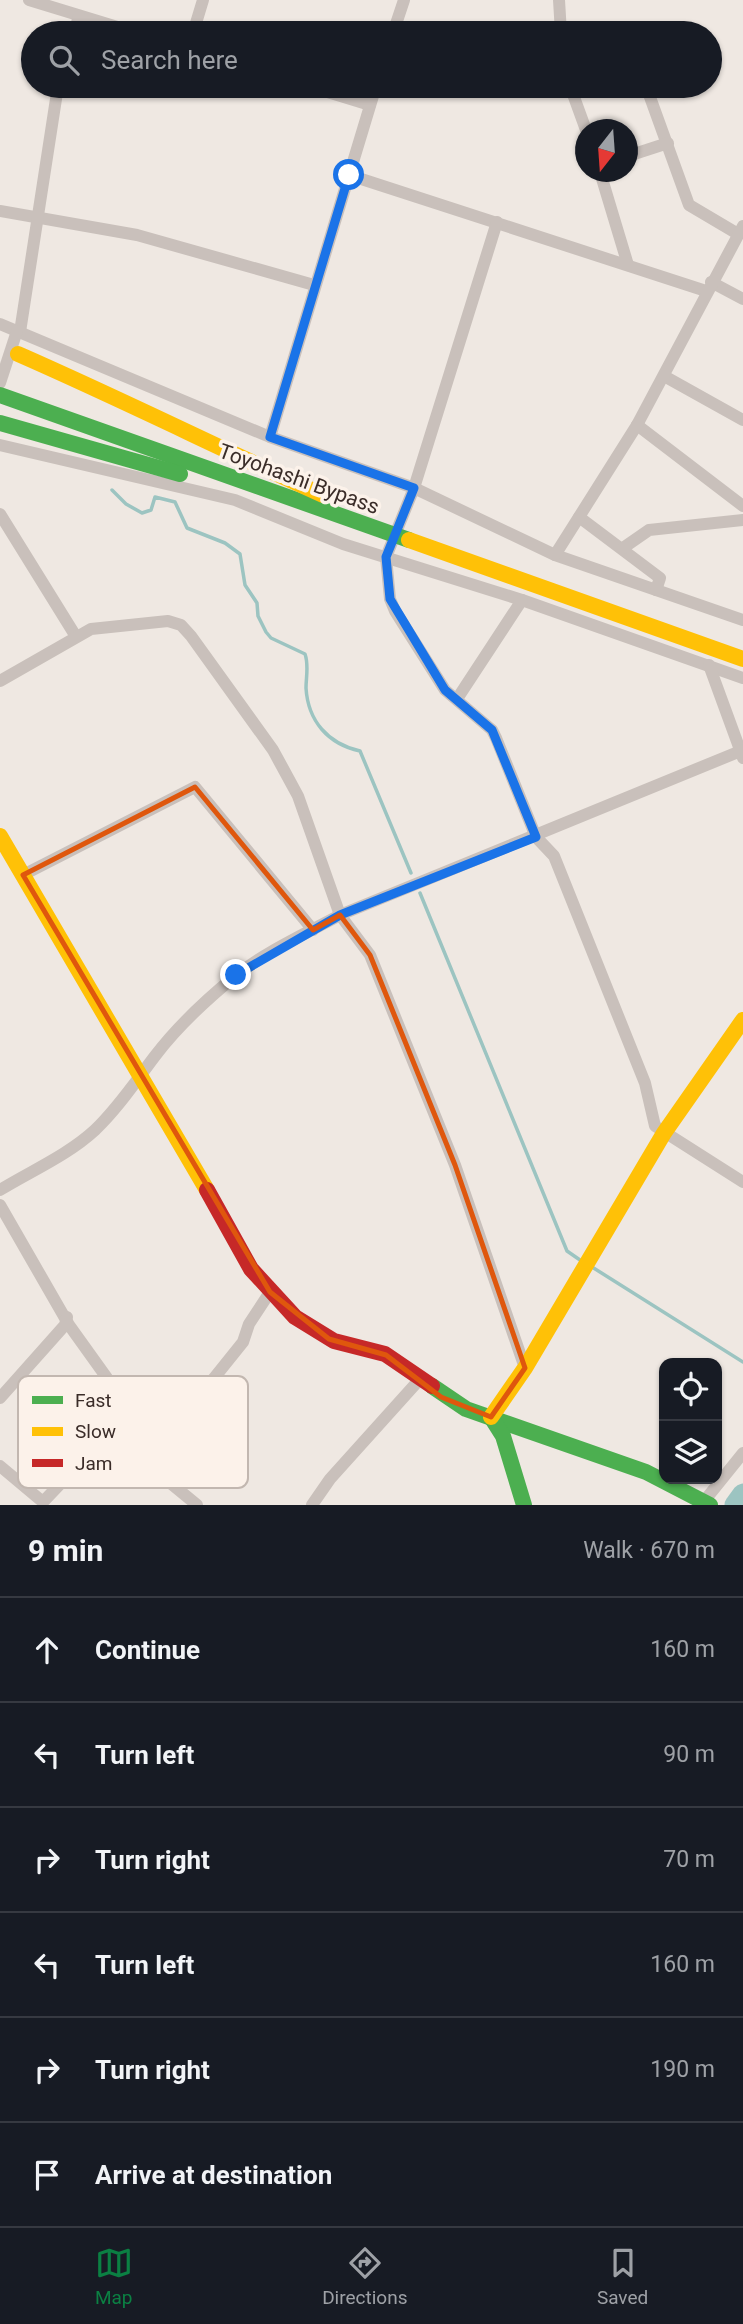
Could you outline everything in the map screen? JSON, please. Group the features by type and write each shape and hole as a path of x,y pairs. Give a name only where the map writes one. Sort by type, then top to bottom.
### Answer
{"main road":[{"path":"12,360 157,415 247,462 379,518 429,547"},
{"name":"Toyohashi Bypass","path":"0,395 743,659"},
{"path":"0,423 345,518"},
{"path":"0,836 142,1075 251,1269 270,1292 312,1329 329,1339 386,1355 441,1396 491,1417 646,1472 704,1504"},
{"path":"491,1417 525,1368 664,1133 743,1020"},
{"path":"491,1417 503,1436 524,1505"}],"street":[{"path":"29,0 96,21"},
{"path":"197,21 203,0"},
{"path":"397,21 404,0"},
{"path":"559,0 560,21"},
{"path":"78,21 79,16"},
{"path":"0,383 12,360 19,332 56,98"},
{"path":"347,98 370,105"},
{"path":"270,437 372,98"},
{"path":"574,98 582,119"},
{"path":"555,555 637,425 741,230 689,205 651,98"},
{"path":"638,153 668,143"},
{"path":"349,175 743,299"},
{"path":"603,182 628,265"},
{"path":"0,211 137,235 314,285"},
{"path":"497,222 414,488 386,557 390,599 445,690 492,730 536,837 554,856 645,1083 655,1126 743,1182"},
{"path":"0,324 270,437 414,488 555,555 743,620"},
{"path":"664,376 743,420"},
{"path":"637,425 743,506"},
{"path":"0,445 235,500 343,544 522,600 743,678"},
{"path":"0,514 75,635"},
{"path":"579,517 660,578 656,590"},
{"path":"623,548 649,530 743,520"},
{"path":"457,699 522,600"},
{"path":"0,681 75,635 91,629 168,621 181,625 191,636 273,750 298,796 340,915 370,955 455,1165 525,1368"},
{"path":"0,1190 82,1141 142,1075 155,1056 236,975 340,915 742,753 709,665"},
{"path":"23,875 195,787 313,930"},
{"path":"0,1205 67,1317 69,1325 106,1376"},
{"path":"216,1376 243,1342 249,1324 270,1292"},
{"path":"20,1376 65,1325 67,1317"},
{"path":"0,1398 18,1378"},
{"path":"312,1505 330,1479 420,1379"},
{"path":"704,1504 743,1453"},
{"path":"0,1466 18,1481"},
{"path":"26,1488 43,1503 57,1488"},
{"path":"175,1488 197,1505"}],"highlighted area":[{"path":"195,787 313,930 340,915 370,955 455,1165 525,1368 491,1417 441,1397 386,1355 329,1339 270,1292 23,875"}],"waterway":[{"path":"112,490 126,504 142,513 151,510 155,497 175,502 187,528 225,543 240,554 245,585 257,603 258,616 266,632 271,638 305,654 306,688 311,711 329,737 360,751 411,873"},
{"path":"420,893 567,1251 580,1260"},
{"path":"592,1267 743,1362"},
{"path":"735,1505 743,1494"}],"traffic: fast":[{"path":"0,395 409,540"},
{"path":"0,423 180,474"},
{"path":"432,1386 466,1409 646,1472 710,1505"},
{"path":"491,1417 503,1436 524,1505"}],"traffic: slow":[{"path":"18,354 323,495"},
{"path":"409,540 743,659"},
{"path":"0,836 207,1190"},
{"path":"491,1417 525,1368 664,1133 743,1020"}],"traffic: jam":[{"path":"207,1190 251,1269 295,1317 334,1341 385,1354 432,1386"}],"route":[{"path":"236,975 340,915 536,837 492,730 445,690 390,599 386,557 414,488 270,437 349,175"}]}
